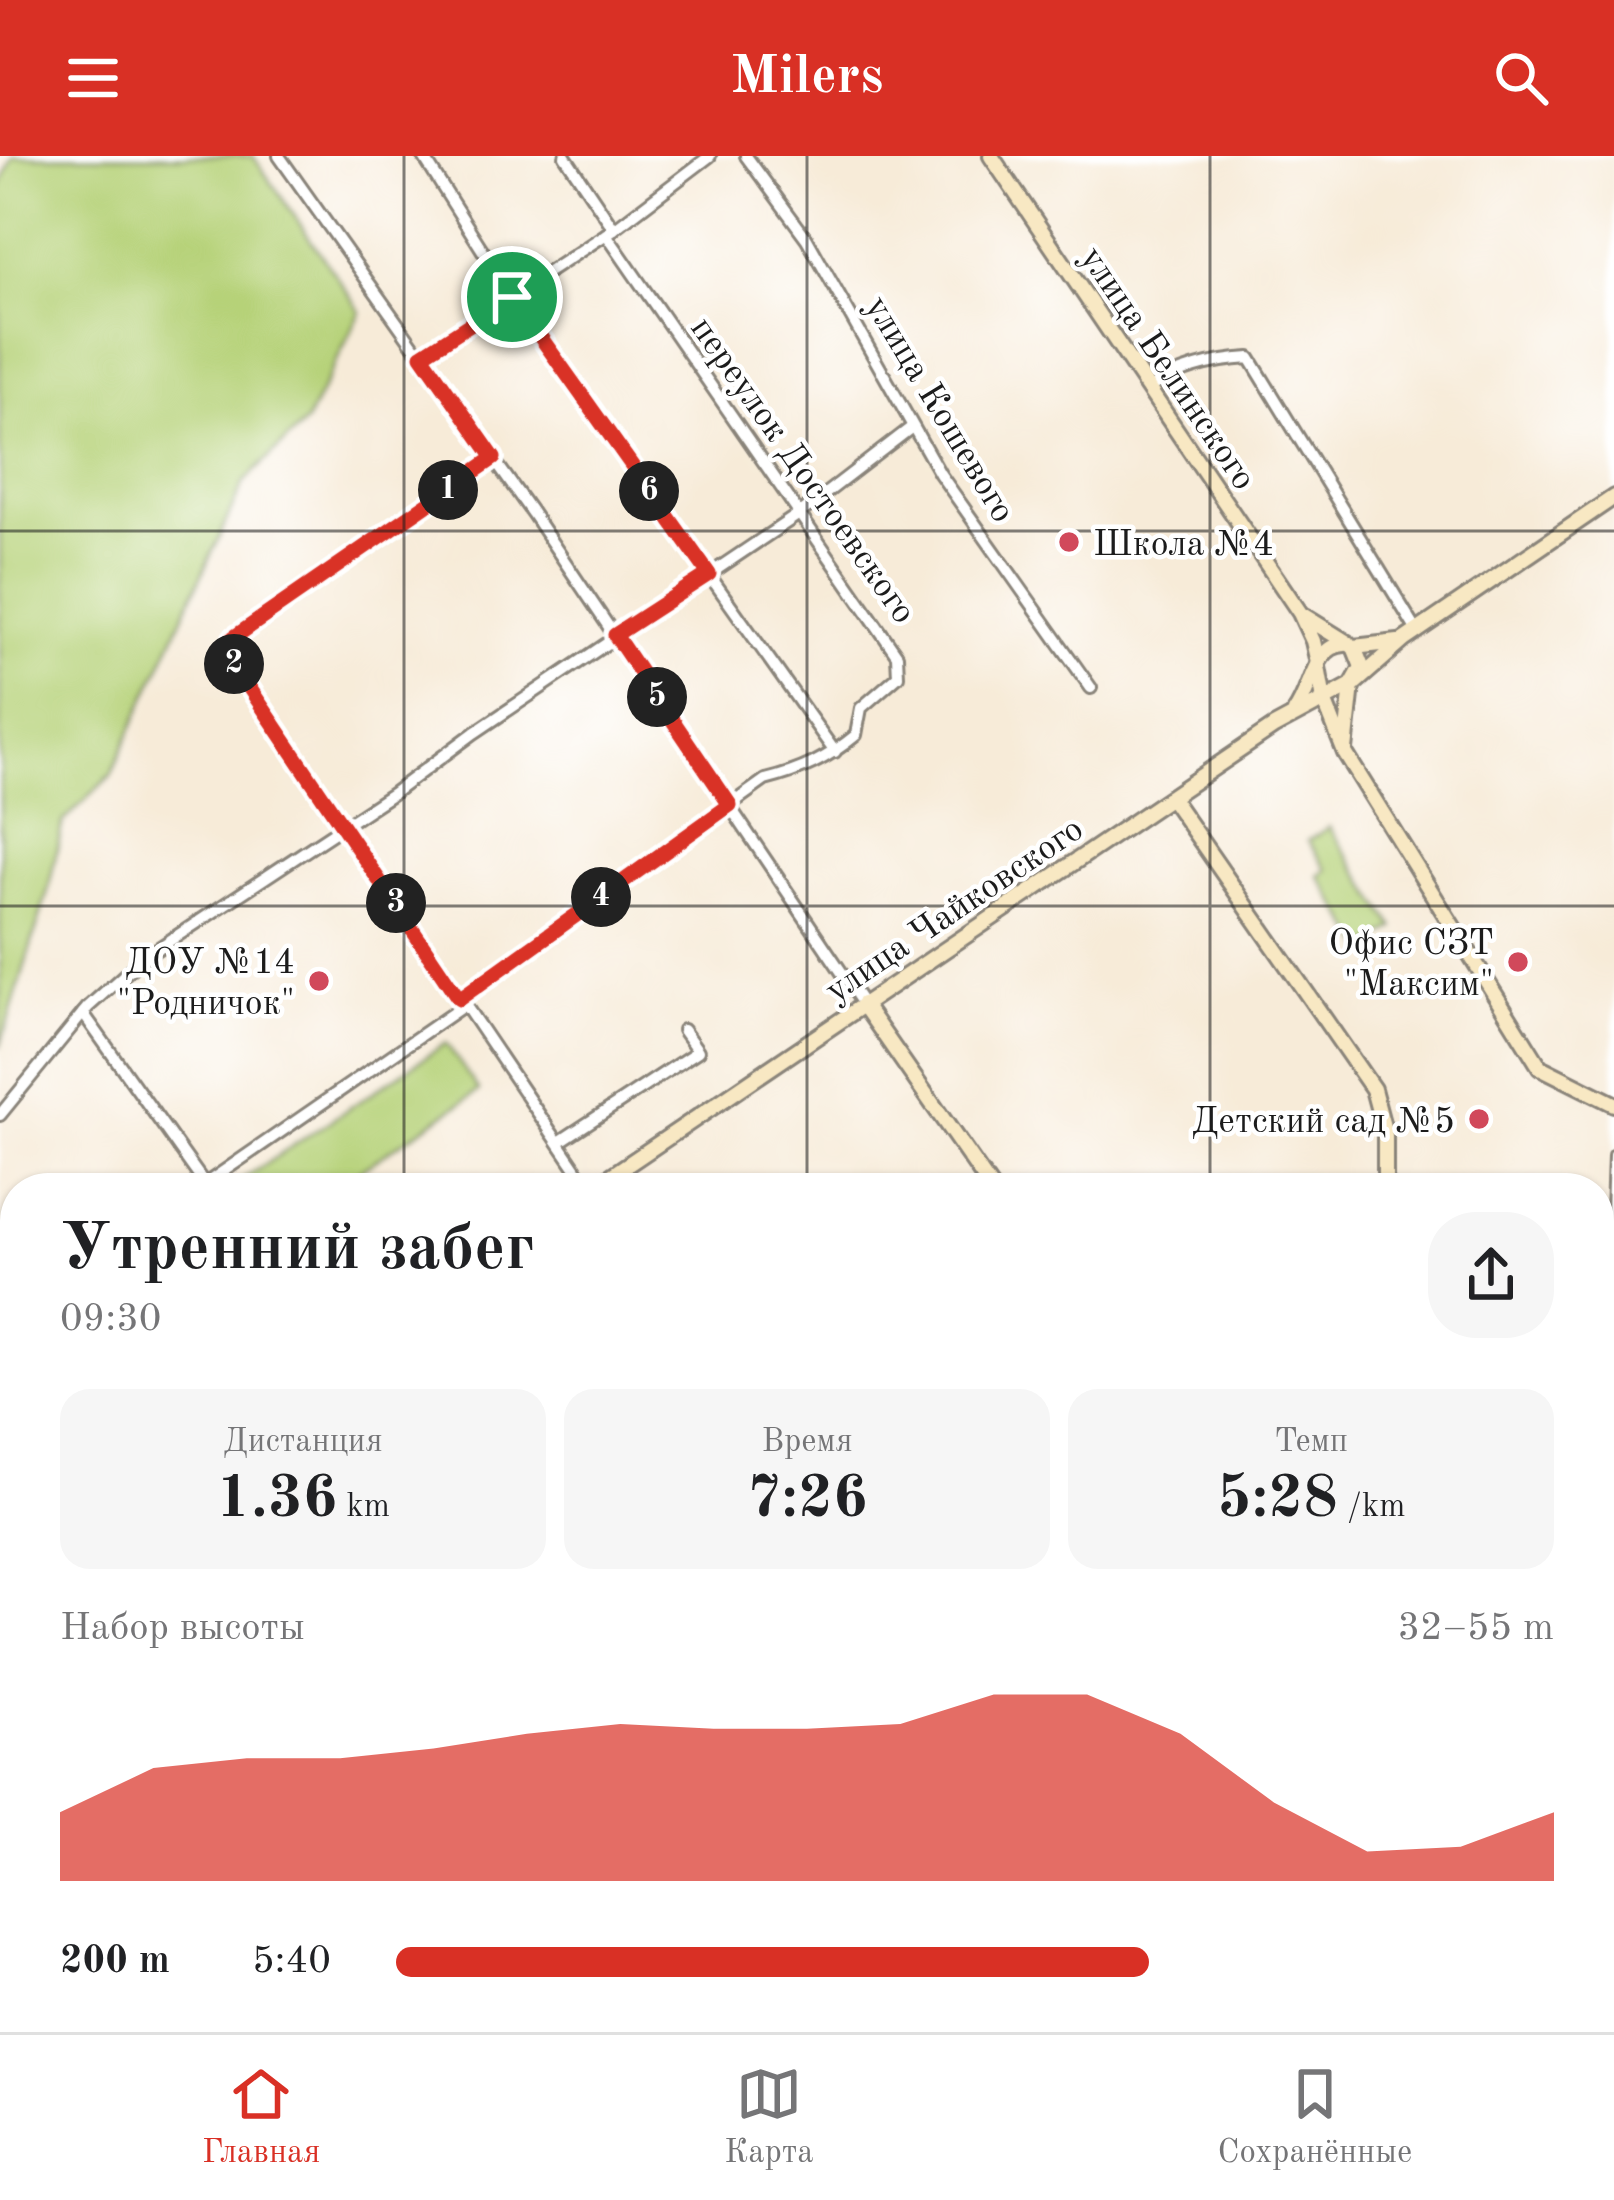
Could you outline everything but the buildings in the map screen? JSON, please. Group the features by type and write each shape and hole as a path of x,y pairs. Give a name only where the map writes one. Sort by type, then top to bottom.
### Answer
{"street":[{"path":"279,156 494,458 981,1173"},
{"path":"224,1173 764,780 802,771 836,752 512,297 424,156"},
{"name":"переулок Достоевского","path":"565,156 610,232 897,655 898,676 861,708 856,735 836,752"},
{"path":"422,355 610,232 710,156"},
{"name":"улица Кошевого","path":"746,156 807,238 940,474 1091,688"},
{"name":"улица Белинского","path":"991,156 1300,613"},
{"path":"1149,388 1165,378 1222,360 1250,358 1411,636 1369,648 1327,648 1291,716"},
{"path":"0,1115 83,1013 142,959 799,514 912,427"},
{"path":"494,458 233,638 230,659 581,1173"},
{"name":"улица Чайковского","path":"613,1173 1291,716 1353,684 1411,636 1614,496"},
{"path":"1300,613 1351,645 1362,667 1353,684 1345,753"},
{"path":"1300,613 1313,641 1324,700 1345,753 1540,1067 1614,1104"},
{"path":"1318,665 1330,684 1353,684"},
{"path":"1171,798 1373,1089 1385,1134 1385,1173"},
{"path":"83,1013 197,1173"},
{"path":"560,1142 698,1052 683,1030"}],"green space":[{"path":"13,156 253,156 361,312 306,422 244,482 111,775 63,822 48,891 0,1047 0,188"},
{"path":"1329,827 1395,928 1365,948 1319,876 1327,870 1308,841"},
{"path":"446,1043 479,1091 356,1173 252,1173"}],"place":[{"name":"Школа №4","path":"1069,542"},
{"name":"Офис СЗТ \"Максим\"","path":"1518,962"},
{"name":"ДОУ №14 \"Родничок\"","path":"319,981"},
{"name":"Детский сад №5","path":"1479,1119"}],"route":[{"path":"512,297 709,574 615,635 730,805 459,999 230,659 233,638 494,458 422,355 512,297"}]}
